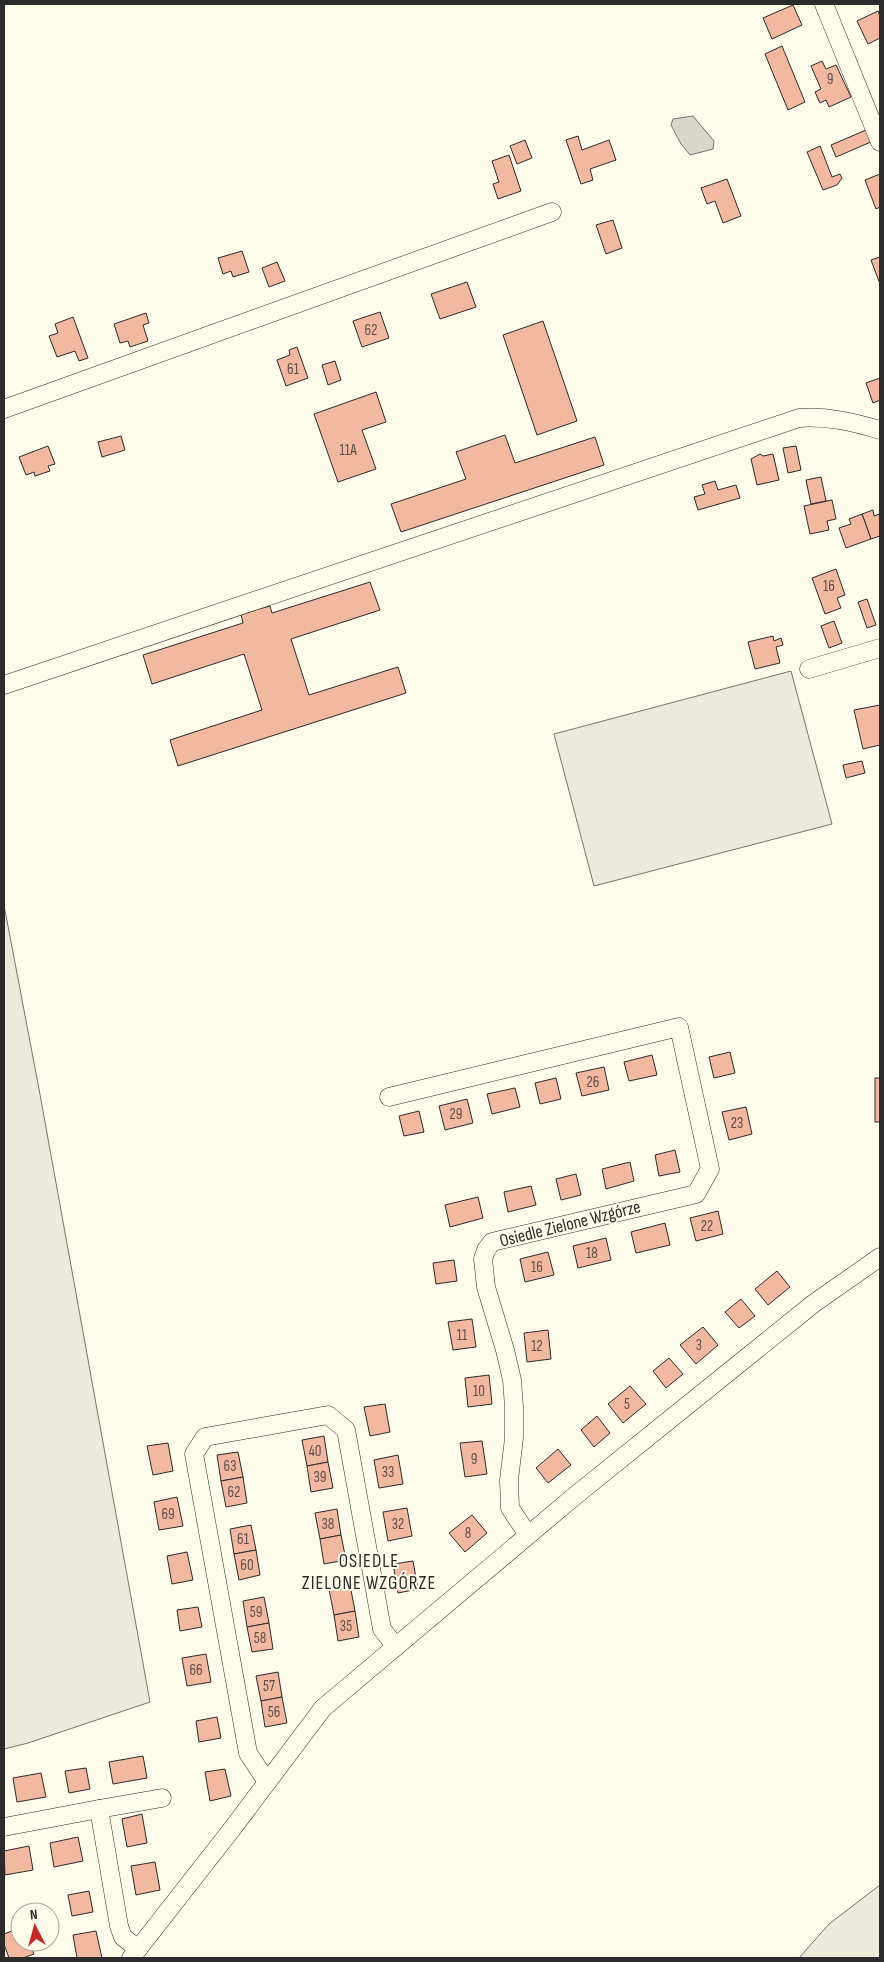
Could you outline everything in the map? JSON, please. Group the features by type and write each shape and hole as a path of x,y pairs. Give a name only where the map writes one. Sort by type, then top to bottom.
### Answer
{"street":[{"path":"824,4 880,142"},
{"path":"4,409 552,212"},
{"path":"4,685 799,418 840,419 880,430"},
{"path":"808,669 880,648"},
{"name":"Osiedle Zielone Wzgórze","path":"389,1097 679,1026 710,1169 696,1194 492,1242 486,1250 483,1259 486,1287 504,1350 512,1389 514,1438 508,1480 510,1508 528,1536"},
{"path":"99,1809 119,1926 122,1937 134,1954 323,1708 528,1536 813,1304 880,1256"},
{"path":"267,1782 248,1753 194,1454 205,1437 328,1415 346,1430 382,1629 396,1647"},
{"path":"4,1827 162,1798"}],"shaded area":[{"path":"693,116 714,141 713,149 690,155 681,144 671,125 673,119"},
{"path":"791,671 832,824 594,886 554,734"},
{"path":"4,905 150,1702 28,1743 4,1749"},
{"path":"880,1885 880,1958 799,1958 829,1924"}],"building":[{"path":"793,5 802,25 772,39 763,18"},
{"path":"878,11 880,16 880,38 868,44 857,21"},
{"path":"782,46 805,102 788,110 765,54"},
{"path":"822,61 826,69 836,65 851,97 829,107 826,100 820,103 815,92 821,89 811,66"},
{"path":"866,130 871,142 836,157 831,145"},
{"path":"578,136 582,150 609,140 616,160 590,169 593,180 581,184 566,140"},
{"path":"525,140 532,158 517,164 510,146"},
{"path":"820,146 832,177 840,174 842,178 837,185 823,190 807,152"},
{"path":"509,155 521,191 498,199 493,184 499,182 492,161"},
{"path":"880,174 880,207 876,209 865,180"},
{"path":"727,179 741,216 723,223 715,201 707,204 701,188"},
{"path":"613,220 622,248 606,254 596,225"},
{"path":"242,251 249,272 233,277 231,271 223,274 218,258"},
{"path":"880,257 880,284 871,260"},
{"path":"277,262 285,281 269,287 262,268"},
{"path":"467,282 476,307 440,319 431,294"},
{"path":"380,312 389,338 362,347 353,321"},
{"path":"146,313 149,323 143,325 148,341 130,347 128,341 120,343 114,324"},
{"path":"73,317 88,358 79,361 75,351 57,357 49,336 58,333 55,324"},
{"path":"543,321 577,421 537,435 503,335"},
{"path":"297,347 308,378 286,386 277,360 290,355 289,350"},
{"path":"335,361 341,380 328,385 322,365"},
{"path":"880,378 880,400 873,403 866,383"},
{"path":"376,392 386,422 362,430 376,469 338,482 314,414"},
{"path":"505,435 515,463 595,437 604,465 401,532 391,504 466,479 456,452"},
{"path":"121,436 125,450 102,457 98,442"},
{"path":"48,446 55,464 48,466 50,471 35,476 34,472 26,475 19,457"},
{"path":"796,446 801,470 788,473 783,448"},
{"path":"760,454 763,456 773,454 779,480 757,485 751,459"},
{"path":"821,477 826,501 811,504 806,480"},
{"path":"715,481 718,490 736,485 740,498 698,510 694,497 705,494 702,485"},
{"path":"832,500 836,519 827,521 829,530 810,534 804,506"},
{"path":"873,510 874,516 880,514 880,536 871,539 862,514"},
{"path":"862,514 871,539 846,548 839,528 851,524 849,519"},
{"path":"836,569 845,595 837,598 841,608 825,614 812,578"},
{"path":"370,582 380,610 291,639 309,695 398,667 406,693 178,766 170,740 262,710 244,654 152,684 143,655 243,623 241,614 270,606 272,613"},
{"path":"867,599 876,625 867,628 858,602"},
{"path":"834,621 842,643 829,648 821,626"},
{"path":"773,636 774,641 781,638 783,645 776,647 780,663 755,669 748,642"},
{"path":"880,705 880,745 863,749 854,710"},
{"path":"862,761 865,773 846,778 843,765"},
{"path":"730,1052 735,1073 714,1078 709,1057"},
{"path":"652,1055 657,1075 629,1081 624,1062"},
{"path":"604,1067 609,1090 582,1096 576,1073"},
{"path":"556,1078 561,1099 540,1104 535,1083"},
{"path":"875,1078 880,1078 880,1122 875,1122"},
{"path":"515,1088 520,1107 492,1114 487,1094"},
{"path":"467,1099 473,1123 445,1130 439,1106"},
{"path":"746,1107 752,1134 729,1140 722,1112"},
{"path":"419,1111 424,1132 404,1136 399,1116"},
{"path":"675,1150 680,1172 659,1176 655,1155"},
{"path":"630,1162 634,1181 606,1189 602,1169"},
{"path":"576,1174 581,1195 561,1200 556,1179"},
{"path":"531,1186 536,1205 508,1212 504,1192"},
{"path":"478,1197 483,1218 450,1227 445,1205"},
{"path":"718,1211 723,1234 696,1241 690,1218"},
{"path":"665,1223 670,1245 636,1253 631,1232"},
{"path":"606,1238 611,1260 578,1268 573,1246"},
{"path":"548,1252 554,1275 525,1282 520,1259"},
{"path":"454,1260 457,1281 436,1284 433,1263"},
{"path":"777,1271 790,1287 768,1305 755,1289"},
{"path":"741,1299 755,1316 739,1328 725,1312"},
{"path":"472,1319 476,1347 453,1350 448,1322"},
{"path":"703,1327 718,1345 696,1364 680,1345"},
{"path":"548,1330 551,1359 527,1362 524,1333"},
{"path":"669,1358 683,1374 666,1388 653,1371"},
{"path":"489,1375 492,1404 468,1407 465,1378"},
{"path":"630,1386 646,1404 623,1423 608,1404"},
{"path":"385,1404 390,1432 370,1436 364,1407"},
{"path":"597,1416 610,1433 594,1447 581,1430"},
{"path":"324,1436 328,1462 307,1466 302,1440"},
{"path":"482,1441 487,1474 465,1477 460,1443"},
{"path":"168,1443 173,1471 153,1475 147,1446"},
{"path":"558,1449 571,1465 548,1483 536,1468"},
{"path":"238,1452 243,1477 221,1481 217,1455"},
{"path":"398,1455 403,1484 379,1488 374,1460"},
{"path":"328,1462 333,1488 311,1492 307,1466"},
{"path":"243,1477 247,1503 226,1507 221,1481"},
{"path":"177,1497 183,1526 159,1530 154,1502"},
{"path":"407,1508 412,1536 388,1541 383,1512"},
{"path":"337,1509 341,1535 320,1539 315,1513"},
{"path":"472,1515 487,1533 465,1552 449,1533"},
{"path":"251,1525 256,1550 234,1554 230,1529"},
{"path":"341,1535 346,1560 324,1564 320,1539"},
{"path":"256,1550 260,1575 239,1580 234,1554"},
{"path":"187,1552 193,1580 172,1584 167,1556"},
{"path":"413,1561 418,1589 398,1593 393,1564"},
{"path":"350,1585 355,1611 334,1615 329,1589"},
{"path":"264,1597 269,1623 247,1627 243,1601"},
{"path":"198,1607 202,1627 180,1631 177,1610"},
{"path":"355,1611 359,1637 338,1641 334,1615"},
{"path":"269,1623 273,1649 252,1652 247,1627"},
{"path":"206,1654 211,1682 187,1686 182,1658"},
{"path":"278,1672 282,1697 261,1701 256,1676"},
{"path":"282,1697 287,1723 265,1727 261,1701"},
{"path":"217,1717 221,1738 199,1742 196,1721"},
{"path":"143,1756 147,1778 113,1784 109,1762"},
{"path":"86,1768 90,1789 69,1793 65,1771"},
{"path":"225,1769 231,1796 210,1801 205,1772"},
{"path":"41,1773 46,1797 17,1802 13,1778"},
{"path":"142,1814 147,1843 127,1847 122,1819"},
{"path":"78,1837 83,1861 54,1867 50,1843"},
{"path":"29,1846 33,1870 5,1875 4,1851"},
{"path":"155,1862 160,1890 136,1895 131,1866"},
{"path":"89,1891 93,1912 72,1916 68,1895"},
{"path":"96,1931 102,1958 77,1958 73,1935"},
{"path":"10,1932 10,1952 33,1952 34,1954 23,1958 9,1958 4,1944 4,1934"}],"district":[{"name":"OSIEDLE ZIELONE WZGÓRZE","path":"369,1572"}]}
